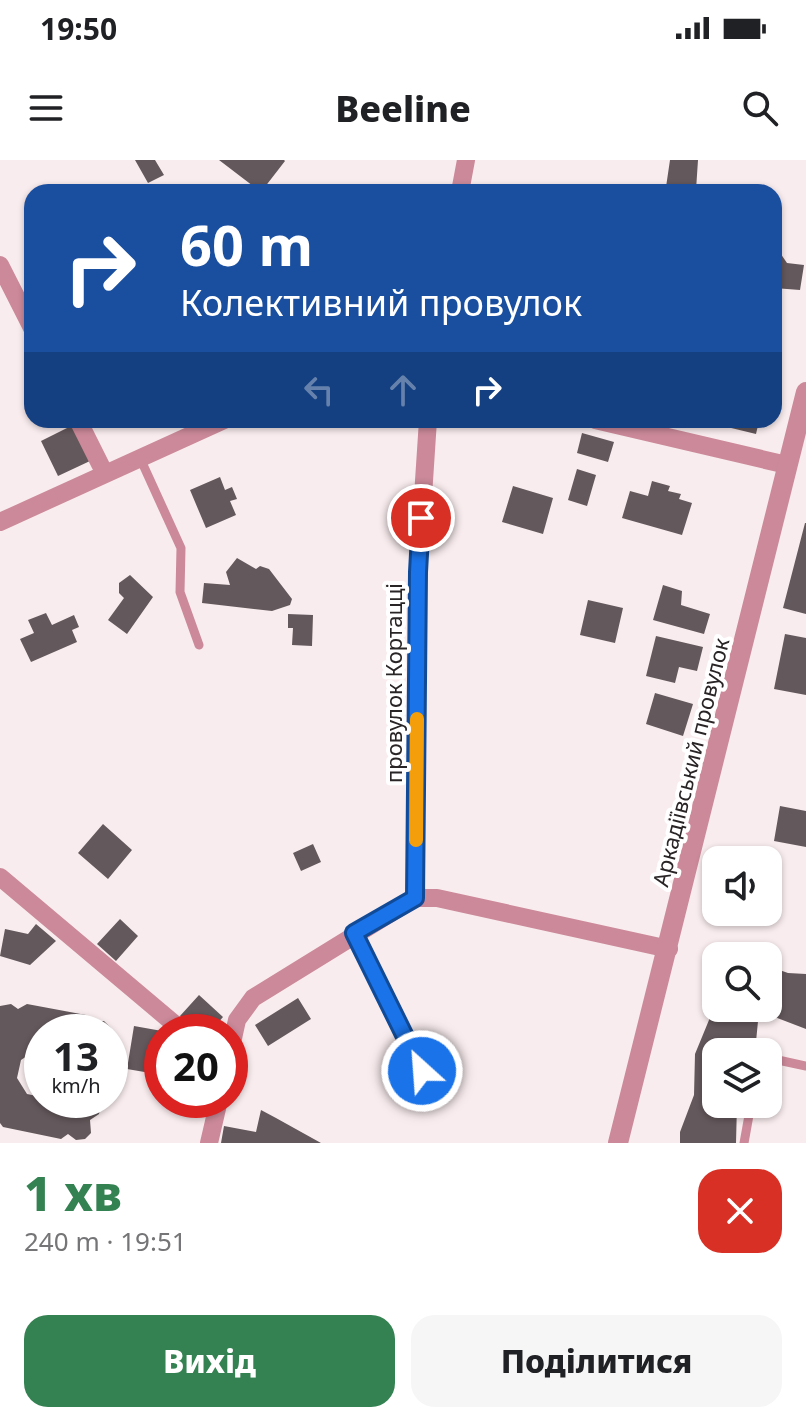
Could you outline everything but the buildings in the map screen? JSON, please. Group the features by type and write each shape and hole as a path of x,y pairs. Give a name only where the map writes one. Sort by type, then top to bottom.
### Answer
{"street":[{"path":"462,184 466,160"},
{"path":"0,265 24,312"},
{"name":"Аркадіївський провулок","path":"618,1143 806,392"},
{"path":"82,428 105,474"},
{"path":"0,522 206,428"},
{"name":"провулок Кортацці","path":"415,898 418,572 427,428"},
{"path":"629,428 787,465"},
{"path":"0,877 163,1014"},
{"path":"241,1014 253,998 415,898 437,898 669,949"},
{"path":"209,1143 215,1118"}],"lane":[{"path":"140,458 181,548 180,592 199,645"},
{"path":"354,933 435,1099"},
{"path":"782,1061 806,1066"},
{"path":"744,1143 748,1118"}],"slow traffic":[{"path":"416,840 417,719"}],"route":[{"path":"421,518 415,898 354,933 422,1071"}]}
